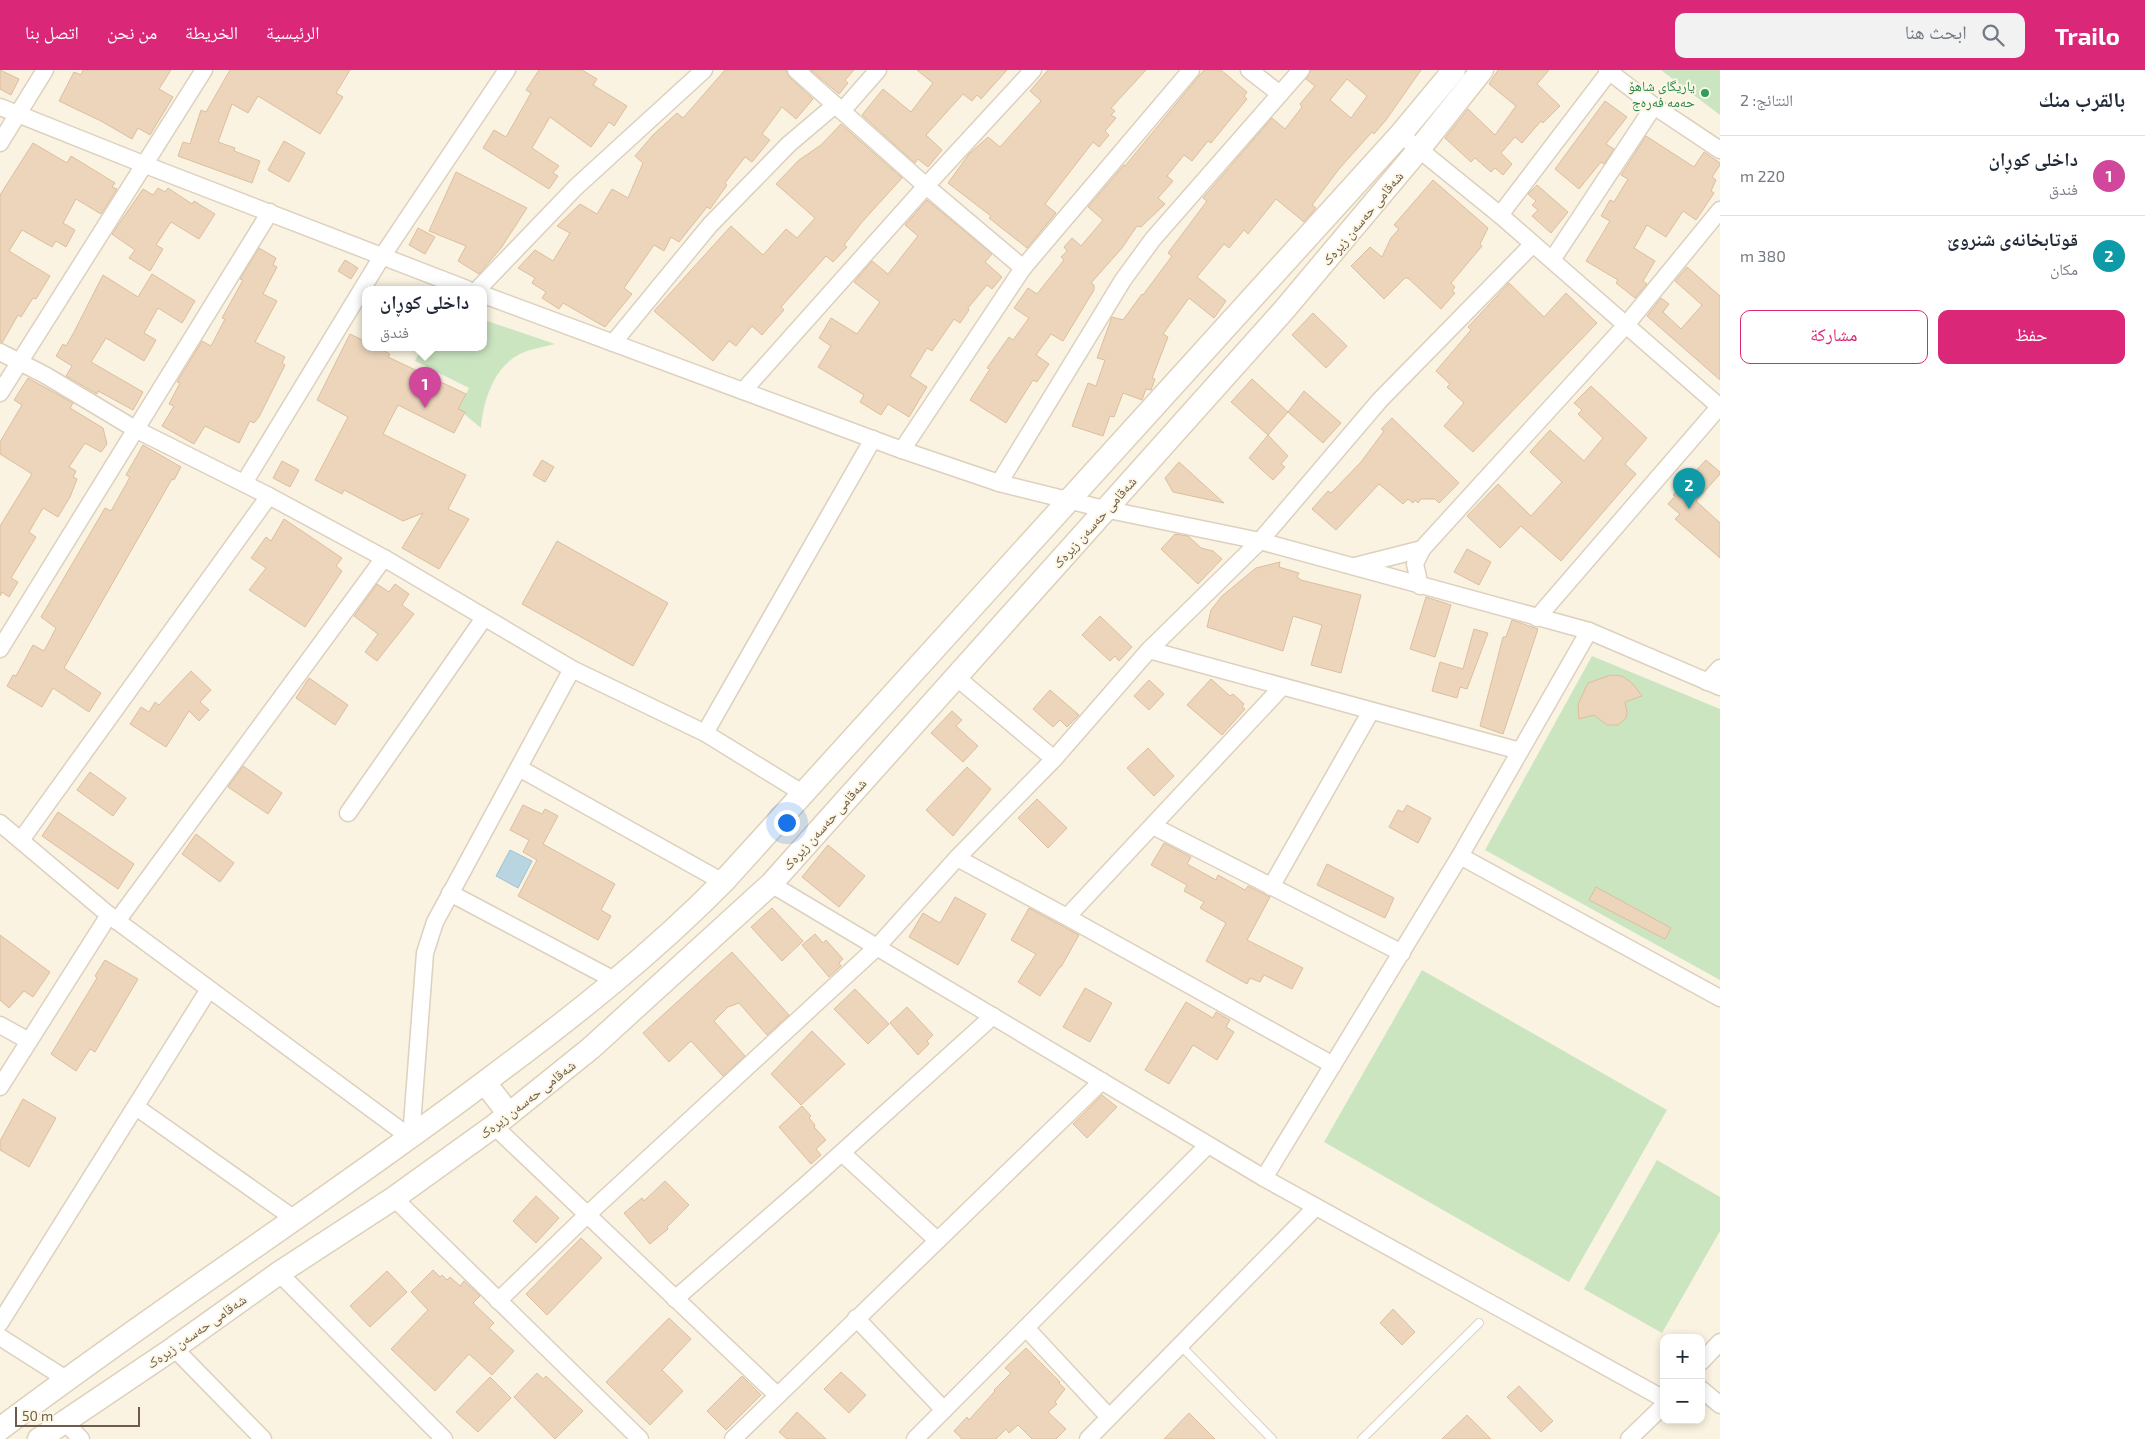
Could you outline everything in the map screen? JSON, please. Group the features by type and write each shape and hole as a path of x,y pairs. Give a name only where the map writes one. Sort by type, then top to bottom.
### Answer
{"main road":[{"name":"شەقامی حەسەن زیرەک","path":"0,1429 66,1379 411,1138 587,1005 684,921 723,882 804,794 1400,135 1454,70"},
{"name":"شەقامی حەسەن زیرەک","path":"39,1439 174,1348 279,1272 394,1198 502,1120 591,1048 771,884 1104,509 1284,310 1420,148 1482,70"},
{"path":"485,1082 502,1120"}],"street":[{"path":"0,143 45,70"},
{"path":"0,393 204,70"},
{"path":"364,286 508,70"},
{"path":"481,286 576,187 704,70"},
{"path":"796,70 926,186 1023,268"},
{"path":"612,343 710,225 789,144 838,108 878,70"},
{"path":"743,391 926,186 1033,70"},
{"path":"902,450 1023,268 1191,70"},
{"path":"1249,70 1280,94"},
{"path":"999,483 1123,280 1153,240 1301,70"},
{"path":"1500,215 1608,71 1654,106 1720,150"},
{"path":"0,106 143,164 270,212 381,258 459,286"},
{"path":"1552,260 1654,106"},
{"path":"1400,135 1420,148 1500,215 1720,407 1537,618"},
{"path":"1420,586 1415,564 1422,549 1626,325 1720,210"},
{"path":"0,649 270,212"},
{"path":"498,1300 588,1214 877,947 956,858 1054,758 1149,650 1260,541 1380,400 1533,244"},
{"path":"244,483 362,289"},
{"path":"487,297 902,450 999,483 1104,509 1260,541 1589,631 1714,684 1720,668"},
{"path":"0,352 45,374 135,429 244,483 384,558 572,669 705,733 804,794"},
{"path":"705,733 872,439"},
{"path":"21,840 269,496"},
{"path":"1353,566 1422,549"},
{"path":"0,1088 29,1041 113,918 384,558"},
{"path":"348,813 484,618"},
{"path":"1264,1178 1460,856 1589,631"},
{"path":"1149,650 1520,751"},
{"path":"411,1138 425,953 435,922 572,669"},
{"path":"956,677 1054,758"},
{"path":"1068,917 1282,687"},
{"path":"1272,886 1371,711"},
{"path":"519,768 723,882"},
{"path":"0,824 113,918 411,1138"},
{"path":"1153,826 1402,953"},
{"path":"1460,856 1720,998"},
{"path":"956,858 1068,917 1333,1065"},
{"path":"771,884 1264,1178 1660,1397"},
{"path":"450,893 616,981"},
{"path":"0,1323 209,989"},
{"path":"675,1299 842,1153 993,1016"},
{"path":"0,1024 29,1041"},
{"path":"733,1439 776,1395 1102,1081"},
{"path":"136,1107 296,1220"},
{"path":"502,1120 588,1214 776,1395"},
{"path":"915,1439 1208,1145"},
{"path":"842,1153 937,1240"},
{"path":"394,1198 640,1439"},
{"path":"1088,1439 1316,1207"},
{"path":"279,1272 444,1439"},
{"path":"856,1318 944,1410"},
{"path":"1026,1328 1109,1417"},
{"path":"0,1337 66,1379"},
{"path":"1705,1358 1720,1342"},
{"path":"174,1348 263,1439"},
{"path":"1705,1392 1720,1405"},
{"path":"1629,1439 1660,1409"},
{"path":"64,1421 82,1439"}],"lane":[{"path":"1362,1439 1479,1323"},
{"path":"1180,1344 1272,1439"}],"green space":[{"name":"یاریگای شاهۆ حەمە فەرەج","path":"1661,70 1720,70 1720,115"},
{"path":"487,321 555,344 522,353 509,361 496,377 491,387 484,408 481,428 458,409 469,388 415,361 420,351 487,351"},
{"path":"1592,656 1720,709 1720,980 1485,850"},
{"path":"1422,970 1667,1110 1569,1282 1324,1142"},
{"path":"1657,1160 1720,1197 1720,1231 1662,1333 1584,1289"}],"water":[{"path":"510,850 532,861 518,888 496,876"}],"building":[{"path":"0,70 19,79 11,95 0,89"},
{"path":"83,70 171,70 159,89 173,97 150,135 138,128 132,139 101,121 59,101 74,72 81,75"},
{"path":"230,70 350,70 336,93 343,97 320,134 258,96 248,113 232,104 218,142 235,148 234,151 260,161 252,183 178,156 183,142 190,144 201,110 206,112"},
{"path":"539,70 582,70 597,79 593,85 627,106 614,126 609,122 591,147 550,117 532,148 559,166 553,173 558,176 549,189 483,148 494,130 506,137 531,93 526,90"},
{"path":"725,70 786,70 789,77 813,99 796,119 782,107 762,134 770,140 752,162 745,157 725,183 727,185 710,209 707,207 679,242 671,237 664,251 654,245 624,288 632,294 605,327 563,303 559,309 542,298 546,292 532,283 535,278 518,268 535,250 553,261 570,233 557,226 580,204 597,214 612,189 628,198 643,163 635,156 653,135 677,113 683,118"},
{"path":"811,70 854,70 845,80 848,83 839,94"},
{"path":"917,70 1007,70 981,99 977,95 972,101 963,94 926,135 942,150 928,167 918,159 915,163 862,115 883,89 911,112 933,83"},
{"path":"1048,70 1146,70 1111,108 1115,111 1111,115 1116,118 1105,131 1109,135 1099,147 1093,142 1045,204 1056,213 1027,248 989,218 991,216 948,183 969,154 988,137 1000,147 1041,101 1030,91"},
{"path":"1204,70 1221,70 1247,92 1244,96 1247,99 1211,143 1208,141 1192,161 1184,155 1167,176 1173,181 1158,198 1165,204 1141,227 1137,226 1122,248 1091,283 1094,285 1094,290 1063,341 1051,334 1036,355 1049,364 1037,382 1033,380 1006,423 970,400 990,369 987,368 1009,337 1013,340 1029,318 1014,308 1028,288 1037,294 1064,260 1061,257 1067,251 1064,247 1072,238 1081,246 1103,220 1088,207 1125,166"},
{"path":"1311,70 1421,70 1386,120 1374,134 1372,132 1339,169 1312,205 1316,208 1304,222 1276,199 1248,234 1244,230 1229,248 1224,244 1197,277 1226,301 1214,318 1189,298 1163,334 1168,337 1152,378 1155,379 1151,390 1146,389 1142,400 1123,393 1114,417 1110,416 1103,436 1072,426 1088,383 1096,386 1105,360 1097,358 1112,317 1123,320 1172,256 1168,253 1207,201 1203,198 1272,118 1285,129 1302,107 1300,104 1315,86 1306,79","holes":["1347,79 1367,96 1351,118 1330,100"]},
{"path":"1498,70 1549,70 1537,84 1560,106 1543,123 1541,121 1522,143 1515,137 1501,153 1512,164 1503,175 1495,168 1491,172 1475,158 1471,162 1445,138 1468,109 1495,135 1516,106 1489,84"},
{"path":"1605,101 1627,117 1606,144 1614,149 1604,164 1601,162 1579,189 1555,169"},
{"path":"841,124 902,178 862,222 844,245 847,247 833,262 826,256 781,307 784,310 762,335 752,326 736,346 729,341 713,361 654,311 731,226 763,255 786,229 797,238 815,218 776,184 799,160 821,145"},
{"path":"1646,136 1694,167 1704,152 1720,163 1720,165 1712,177 1716,180 1711,191 1714,193 1696,220 1683,211 1666,237 1647,225 1634,248 1655,261 1643,281 1647,284 1635,298 1616,283 1618,280 1586,261 1610,221 1601,216 1610,200 1614,202 1628,179 1621,175"},
{"path":"284,141 305,153 289,182 268,170"},
{"path":"33,143 67,163 71,156 115,183 112,187 117,189 101,214 76,199 63,223 75,230 66,247 56,241 52,247 22,230 9,251 50,276 36,299 33,298 21,317 18,315 2,343 0,342 0,195"},
{"path":"456,172 527,208 501,248 479,274 458,261 466,246 429,231"},
{"path":"1433,180 1488,228 1480,244 1482,246 1451,283 1455,287 1452,291 1455,293 1441,309 1408,278 1405,278 1384,299 1351,266 1370,247 1382,257 1391,238 1399,229 1394,225"},
{"path":"1537,185 1568,212 1551,233 1532,216 1538,210 1532,205 1536,201 1528,194"},
{"path":"158,188 165,192 168,188 192,204 194,201 215,214 199,239 171,222 156,245 163,249 150,271 129,258 135,250 112,234 143,189 153,195"},
{"path":"927,200 992,254 985,262 1002,277 992,289 987,285 968,308 969,310 960,323 954,319 932,351 927,348 910,376 927,387 909,417 888,404 881,415 860,402 864,395 818,367 831,346 819,338 831,318 857,334 880,302 854,282 872,261 888,274 918,236 905,225"},
{"path":"418,228 435,237 425,254 409,245"},
{"path":"259,248 276,258 273,265 277,267 263,294 277,301 255,342 285,357 282,363 285,365 259,417 254,423 250,421 239,443 205,426 194,444 162,426 174,406 169,404 180,383 177,382 202,341 211,346 225,319 222,318 243,280 240,279"},
{"path":"345,260 358,268 351,279 338,271"},
{"path":"1687,267 1720,296 1720,380 1647,316 1661,298 1669,304 1663,312 1681,329 1702,305 1675,281"},
{"path":"152,274 195,301 182,323 158,308 144,333 156,340 144,361 106,338 91,362 143,392 133,410 98,391 97,394 66,376 72,366 56,356 63,344 66,346 103,275 138,297"},
{"path":"1509,283 1544,317 1566,293 1597,323 1473,452 1444,426 1464,403 1447,387 1450,384 1436,371 1471,330 1468,327"},
{"path":"1313,313 1347,346 1326,368 1292,335"},
{"path":"350,334 362,340 362,351 384,351 390,354 388,357 466,394 458,409 465,412 454,433 398,405 383,434 466,475 448,509 469,519 439,569 402,548 423,513 403,521 344,490 342,494 315,480 348,417 317,400"},
{"path":"28,378 73,403 70,408 103,428 107,444 101,452 85,443 69,467 76,471 73,477 77,479 70,497 58,517 43,508 29,532 36,537 11,578 18,582 9,597 2,592 0,596 0,526 32,474 0,454 0,442 22,405 14,400"},
{"path":"1252,379 1288,412 1268,435 1231,402"},
{"path":"1591,386 1647,438 1625,464 1636,474 1561,561 1521,526 1500,548 1467,516 1498,484 1531,516 1562,482 1530,452 1550,430 1584,461 1603,438 1578,414 1582,410 1574,403"},
{"path":"1304,391 1341,423 1323,443 1288,412"},
{"path":"1392,418 1459,483 1439,503 1435,499 1421,499 1418,503 1415,500 1413,503 1408,499 1403,504 1379,484 1336,530 1312,509 1328,491 1331,493 1361,462 1384,431 1381,429"},
{"path":"1268,435 1288,456 1281,464 1285,467 1273,480 1249,458"},
{"path":"143,445 181,467 174,480 172,479 64,668 101,693 89,712 53,688 42,707 7,686 13,675 16,676 33,645 44,651 56,628 41,617 105,508 111,511 130,477 126,475"},
{"path":"542,460 554,467 545,482 533,475"},
{"path":"1706,460 1720,474 1696,501 1720,523 1720,558 1675,519 1680,514 1668,504 1675,496 1673,495"},
{"path":"282,461 299,470 290,487 273,478"},
{"path":"1179,462 1224,503 1173,492 1165,478"},
{"path":"284,519 342,558 336,566 342,571 305,627 249,590 266,568 251,558 266,537 271,541"},
{"path":"1175,534 1188,536 1201,548 1213,551 1222,559 1198,584 1161,549"},
{"path":"557,541 668,603 633,666 522,604"},
{"path":"1467,549 1491,562 1479,585 1454,572"},
{"path":"1280,562 1279,567 1299,573 1297,577 1301,580 1361,595 1341,673 1311,665 1322,625 1293,616 1283,651 1207,627 1211,610 1222,596 1256,568"},
{"path":"377,584 389,592 395,584 409,594 402,605 414,614 377,661 365,652 378,634 354,616"},
{"path":"1426,597 1451,605 1435,657 1410,649"},
{"path":"1100,616 1132,647 1119,661 1115,656 1110,661 1082,635"},
{"path":"1512,620 1538,629 1503,734 1480,726 1503,637 1506,637"},
{"path":"1474,629 1488,633 1467,689 1460,687 1457,698 1432,691 1440,662 1463,669"},
{"path":"191,671 211,690 200,702 209,710 199,721 189,711 166,747 130,724 141,707 149,712 155,702 159,705"},
{"path":"1611,675 1622,676 1633,684 1642,696 1625,702 1626,718 1618,725 1607,725 1594,715 1579,719 1578,704 1588,683"},
{"path":"309,678 348,705 335,725 296,698"},
{"path":"1211,679 1230,696 1233,694 1244,704 1242,707 1245,709 1222,735 1187,705"},
{"path":"1149,680 1164,694 1149,710 1134,696"},
{"path":"1050,690 1079,715 1067,727 1060,720 1053,727 1033,709"},
{"path":"952,711 962,720 956,726 978,746 963,762 931,733"},
{"path":"1148,748 1174,776 1154,796 1127,768"},
{"path":"243,766 282,793 268,814 228,787"},
{"path":"967,767 991,789 953,836 926,810"},
{"path":"90,772 126,798 113,816 77,790"},
{"path":"1037,799 1067,828 1048,848 1018,818"},
{"path":"523,805 542,814 545,809 558,816 543,844 615,884 601,910 611,916 598,940 518,896 537,860 523,852 529,840 510,830"},
{"path":"1407,805 1431,818 1418,843 1389,827 1398,810 1403,812"},
{"path":"58,812 134,864 118,889 42,836"},
{"path":"196,834 234,863 220,882 182,854"},
{"path":"1164,843 1191,857 1187,864 1216,880 1218,875 1245,890 1248,886 1270,897 1247,940 1303,968 1292,989 1264,975 1260,982 1250,978 1247,984 1206,961 1226,923 1200,908 1204,902 1184,891 1187,885 1151,865"},
{"path":"828,845 865,876 839,907 802,877"},
{"path":"1327,864 1394,898 1385,918 1317,885"},
{"path":"1596,887 1671,928 1665,939 1589,900"},
{"path":"955,897 986,914 958,965 909,937 923,913 940,923"},
{"path":"772,908 803,941 782,961 751,927"},
{"path":"1029,908 1079,935 1061,967 1040,996 1018,982 1036,954 1011,940"},
{"path":"815,934 823,943 826,940 843,959 839,963 841,966 829,977 802,945"},
{"path":"0,935 50,972 33,997 24,991 9,1008 0,1000"},
{"path":"732,952 789,1015 767,1035 739,1003 728,1007 714,1021 745,1056 723,1076 691,1041 669,1062 643,1033"},
{"path":"105,960 138,979 95,1052 90,1049 76,1071 51,1054 97,978 95,976"},
{"path":"1085,988 1112,1003 1090,1042 1063,1027"},
{"path":"855,989 889,1024 868,1044 834,1009"},
{"path":"1186,1002 1213,1018 1216,1012 1230,1020 1226,1027 1234,1032 1217,1060 1193,1045 1169,1084 1145,1070"},
{"path":"907,1007 933,1035 927,1041 929,1044 918,1055 890,1023"},
{"path":"812,1031 845,1064 801,1105 771,1074"},
{"path":"1102,1095 1117,1107 1087,1138 1073,1124"},
{"path":"23,1099 56,1118 29,1167 0,1150 0,1141"},
{"path":"802,1106 811,1116 809,1118 815,1125 814,1127 826,1140 816,1149 821,1155 811,1164 779,1127"},
{"path":"665,1181 689,1205 667,1227 668,1229 650,1244 624,1213 642,1198 644,1201"},
{"path":"536,1196 559,1218 536,1243 513,1221"},
{"path":"581,1238 602,1258 547,1315 526,1294"},
{"path":"433,1270 440,1277 442,1275 447,1280 450,1277 460,1286 464,1281 480,1296 473,1303 494,1323 489,1328 514,1351 492,1375 469,1354 435,1391 391,1349 428,1310 411,1292"},
{"path":"387,1271 407,1292 370,1327 350,1306"},
{"path":"1393,1309 1415,1332 1402,1345 1380,1323"},
{"path":"669,1318 691,1339 662,1370 683,1391 650,1425 606,1382"},
{"path":"1026,1348 1065,1389 1055,1402 1057,1404 1048,1412 1066,1429 1056,1439 1032,1439 1018,1425 1009,1433 1006,1429 996,1439 962,1439 954,1431 967,1417 969,1420 1011,1373 1005,1368"},
{"path":"841,1372 866,1395 849,1413 824,1389"},
{"path":"537,1373 543,1379 546,1376 583,1411 555,1439 514,1397"},
{"path":"742,1376 761,1395 726,1430 707,1411"},
{"path":"490,1377 511,1398 478,1432 456,1412"},
{"path":"1519,1386 1553,1421 1541,1432 1507,1397"},
{"path":"797,1412 826,1439 787,1439 779,1432"},
{"path":"1189,1413 1215,1439 1164,1439"},
{"path":"1467,1415 1491,1439 1442,1439"}],"place":[{"name":"یاریگای شاهۆ حەمە فەرەج","path":"1705,93"},
{"name":"داخلی کوڕان","path":"425,408"},
{"name":"قوتابخانەی شنروێ","path":"1689,509"}]}
